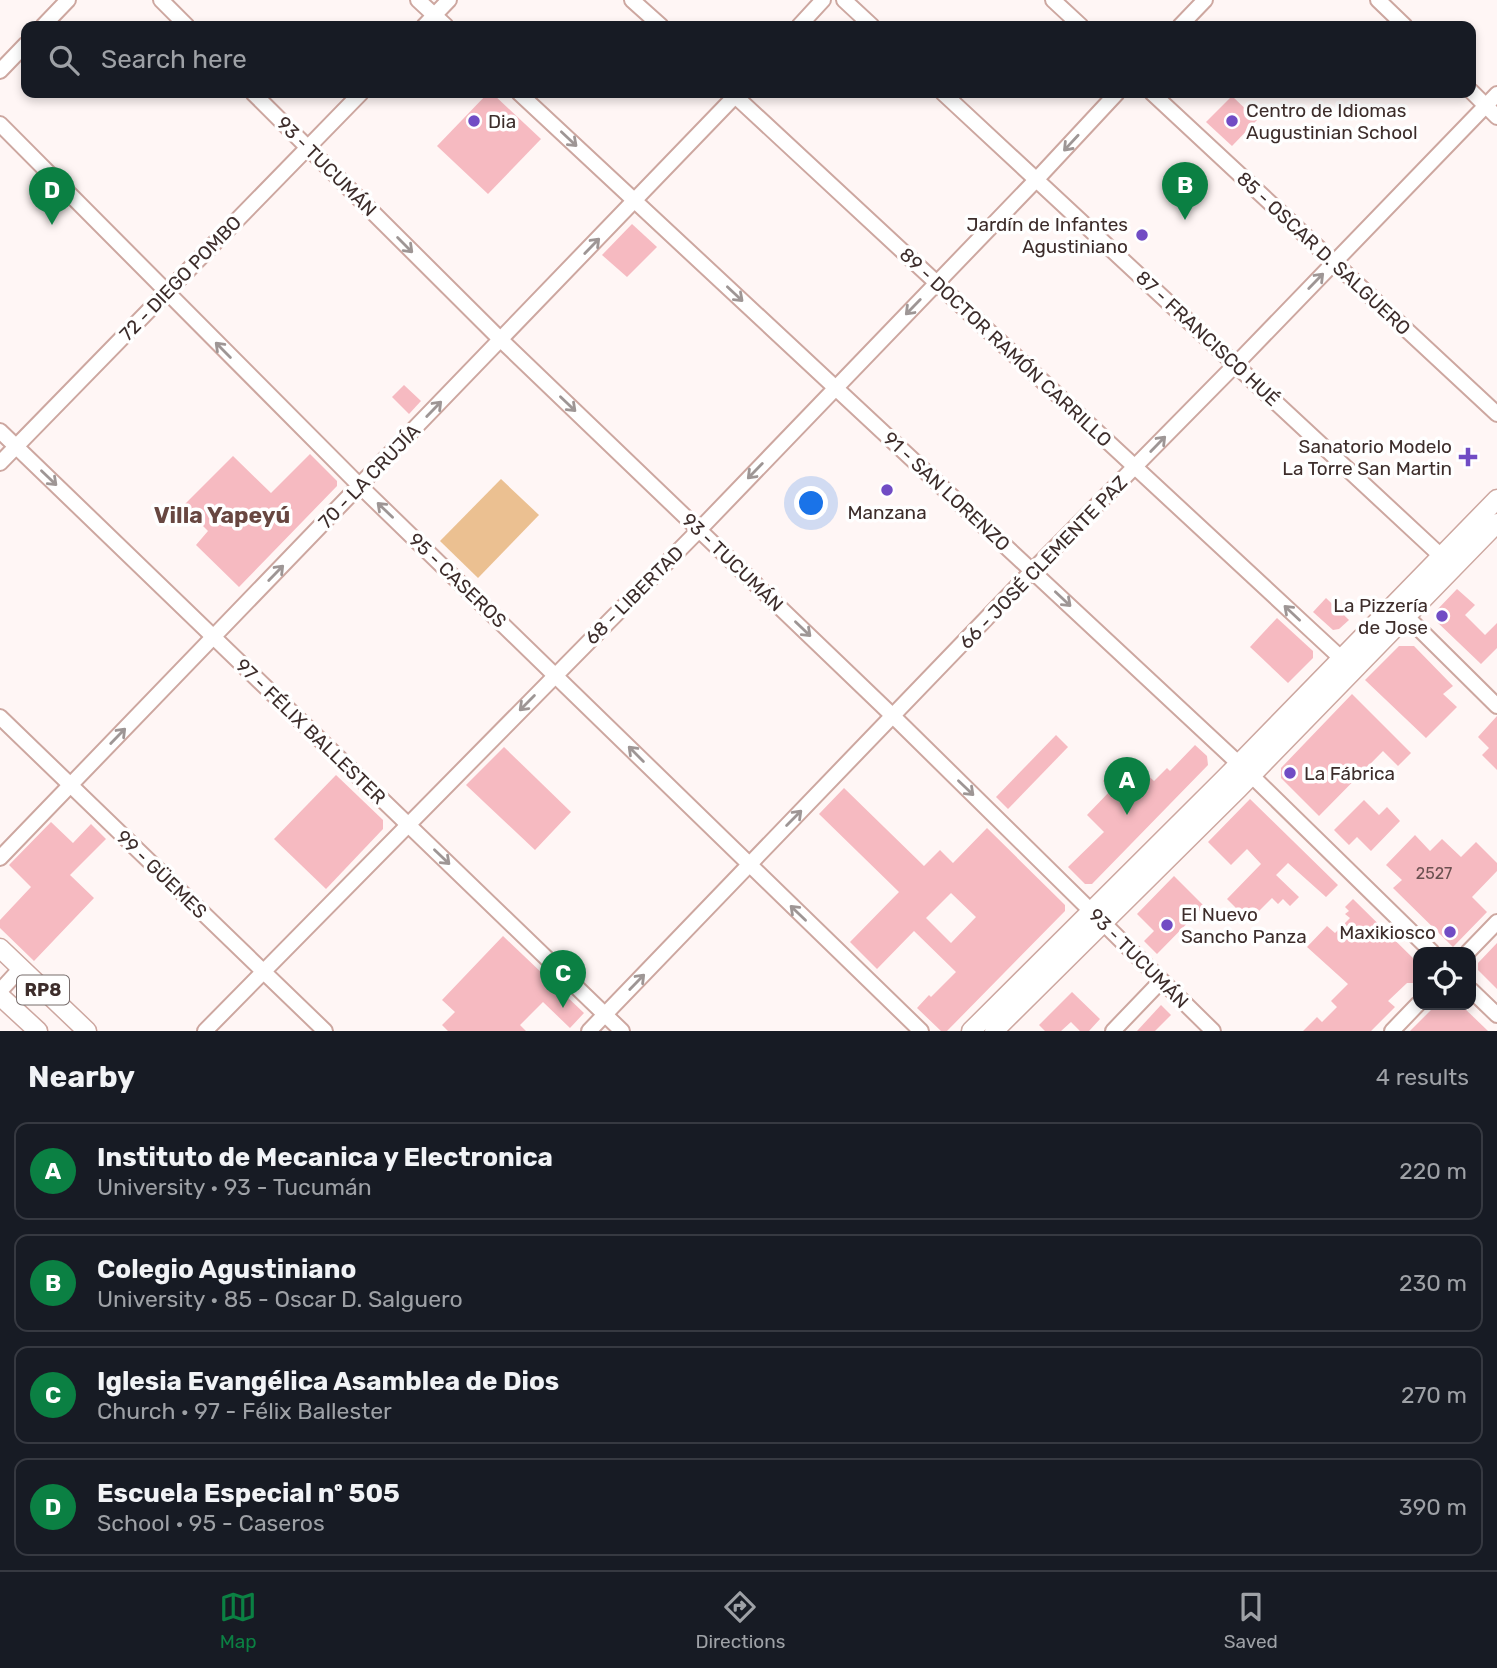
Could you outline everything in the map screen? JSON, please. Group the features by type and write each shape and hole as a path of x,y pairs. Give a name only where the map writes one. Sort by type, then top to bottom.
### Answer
{"main road":[{"path":"994,1031 1098,918 1400,610 1441,556 1497,499"},
{"path":"1245,770 1342,659 1497,523"},
{"path":"971,1031 1098,918"},
{"name":"RP8","path":"0,948 87,1031"},
{"name":"RP8","path":"0,994 38,1031"}],"street":[{"path":"48,21 68,0"},
{"path":"161,0 182,21"},
{"path":"418,0 430,21 449,0"},
{"path":"632,0 655,21"},
{"path":"804,21 823,0"},
{"path":"844,0 867,21"},
{"path":"1053,0 1076,21"},
{"path":"1185,21 1205,0"},
{"path":"1378,0 1400,21"},
{"path":"0,71 21,49"},
{"name":"66 - JOSÉ CLEMENTE PAZ","path":"589,1031 894,717 1032,570 1497,94"},
{"path":"1476,96 1497,117"},
{"name":"93 - TUCUMÁN","path":"258,98 500,340 894,717 1213,1031"},
{"name":"72 - DIEGO POMBO","path":"0,463 356,98"},
{"name":"91 - SAN LORENZO","path":"524,98 1245,770 1427,947"},
{"name":"70 - LA CRUJÍA","path":"0,858 636,201 731,98"},
{"name":"89 - DOCTOR RAMÓN CARRILLO","path":"739,98 1342,659"},
{"name":"87 - FRANCISCO HUÉ","path":"948,98 1441,556"},
{"name":"68 - LIBERTAD","path":"205,1031 407,823 699,530 1112,98"},
{"name":"85 - OSCAR D. SALGUERO","path":"1157,98 1497,414"},
{"name":"95 - CASEROS","path":"0,124 360,486 921,1031"},
{"name":"97 - FÉLIX BALLESTER","path":"0,431 622,1031"},
{"path":"1400,610 1497,706"},
{"name":"99 - GÜEMES","path":"0,717 325,1031"},
{"path":"1473,947 1497,922"},
{"path":"0,994 21,968"},
{"path":"1113,1031 1161,981"},
{"path":"1476,995 1497,1015"},
{"path":"1392,1031 1413,1009"}],"shaded area":[{"path":"501,479 539,515 478,578 440,541"}],"building":[{"path":"483,98 497,98 541,139 488,194 437,146"},
{"name":"Centro de Idiomas Augustinian School","path":"1230,98 1234,98 1257,120 1232,146 1206,122"},
{"path":"632,224 657,247 627,277 602,255"},
{"path":"404,385 421,401 409,414 392,397"},
{"path":"310,454 337,481 337,486 239,587 196,545 208,531 183,506 233,456 271,493"},
{"path":"1457,589 1475,605 1465,615 1485,635 1497,623 1497,648 1481,664 1436,621 1436,611"},
{"path":"1326,598 1349,620 1339,629 1333,630 1313,612"},
{"path":"1277,618 1313,651 1313,658 1288,683 1250,647"},
{"path":"1399,646 1414,646 1453,686 1443,694 1457,707 1426,738 1365,680"},
{"path":"1352,694 1411,753 1398,766 1383,751 1319,816 1281,778 1281,768"},
{"path":"1497,716 1497,770 1482,755 1489,748 1478,737"},
{"path":"1056,735 1068,747 1008,809 996,797"},
{"path":"1195,745 1207,756 1208,765 1092,884 1085,884 1068,867 1104,832 1087,815 1112,789 1103,781 1115,768 1119,772 1131,760 1154,781 1167,768 1170,771"},
{"path":"504,747 571,812 535,850 466,785"},
{"path":"336,775 383,820 383,829 326,889 274,839"},
{"path":"844,788 924,866 940,850 953,863 987,828 1065,905 1065,911 947,1031 941,1031 917,1008 956,972 914,931 877,969 850,942 899,892 819,814","holes":["951,893 976,917 951,943 926,918"]},
{"path":"1250,799 1338,885 1326,897 1288,863 1276,875 1299,897 1290,906 1283,899 1278,904 1272,898 1249,921 1227,899 1261,864 1247,849 1231,865 1208,842"},
{"path":"1364,800 1379,815 1387,807 1400,821 1371,851 1357,837 1349,845 1334,830"},
{"path":"51,822 73,843 91,824 106,839 70,875 94,898 34,961 0,928 0,920 31,887 9,865"},
{"path":"1415,835 1430,851 1442,839 1461,857 1476,842 1497,863 1497,871 1472,897 1487,912 1453,947 1393,888 1402,880 1386,865"},
{"path":"1174,876 1204,906 1157,954 1144,941 1154,931 1137,914"},
{"path":"1353,899 1413,958 1413,983 1407,983 1388,1001 1395,1007 1371,1031 1303,1031 1317,1017 1322,1022 1337,1007 1331,1001 1348,984 1307,947 1327,926 1335,933 1350,918 1345,914 1349,911 1345,907"},
{"path":"503,936 584,1013 570,1028 543,1002 520,1025 526,1031 448,1031 442,1025 455,1012 442,1000"},
{"path":"1497,943 1497,989 1478,970 1478,963"},
{"path":"1072,992 1100,1019 1089,1031 1080,1031 1071,1022 1061,1031 1045,1031 1039,1025"},
{"path":"1161,1005 1171,1015 1155,1031 1137,1031"},
{"path":"1431,1010 1466,1010 1488,1031 1410,1031"}],"place":[{"name":"Dia","path":"474,121"},
{"name":"Centro de Idiomas Augustinian School","path":"1232,121"},
{"name":"Colegio Agustiniano","path":"1185,220"},
{"name":"Escuela Especial nº 505","path":"52,225"},
{"name":"Jardín de Infantes Agustiniano","path":"1142,235"},
{"name":"Sanatorio Modelo La Torre San Martin","path":"1468,457"},
{"name":"Manzana","path":"887,490"},
{"name":"La Pizzería de Jose","path":"1442,616"},
{"name":"La Fábrica","path":"1290,773"},
{"name":"Instituto de Mecanica y Electronica","path":"1127,815"},
{"name":"El Nuevo Sancho Panza","path":"1167,925"},
{"name":"Maxikiosco","path":"1450,932"},
{"name":"Iglesia Evangélica Asamblea de Dios","path":"563,1008"}],"district":[{"name":"Villa Yapeyú","path":"222,515"}]}
